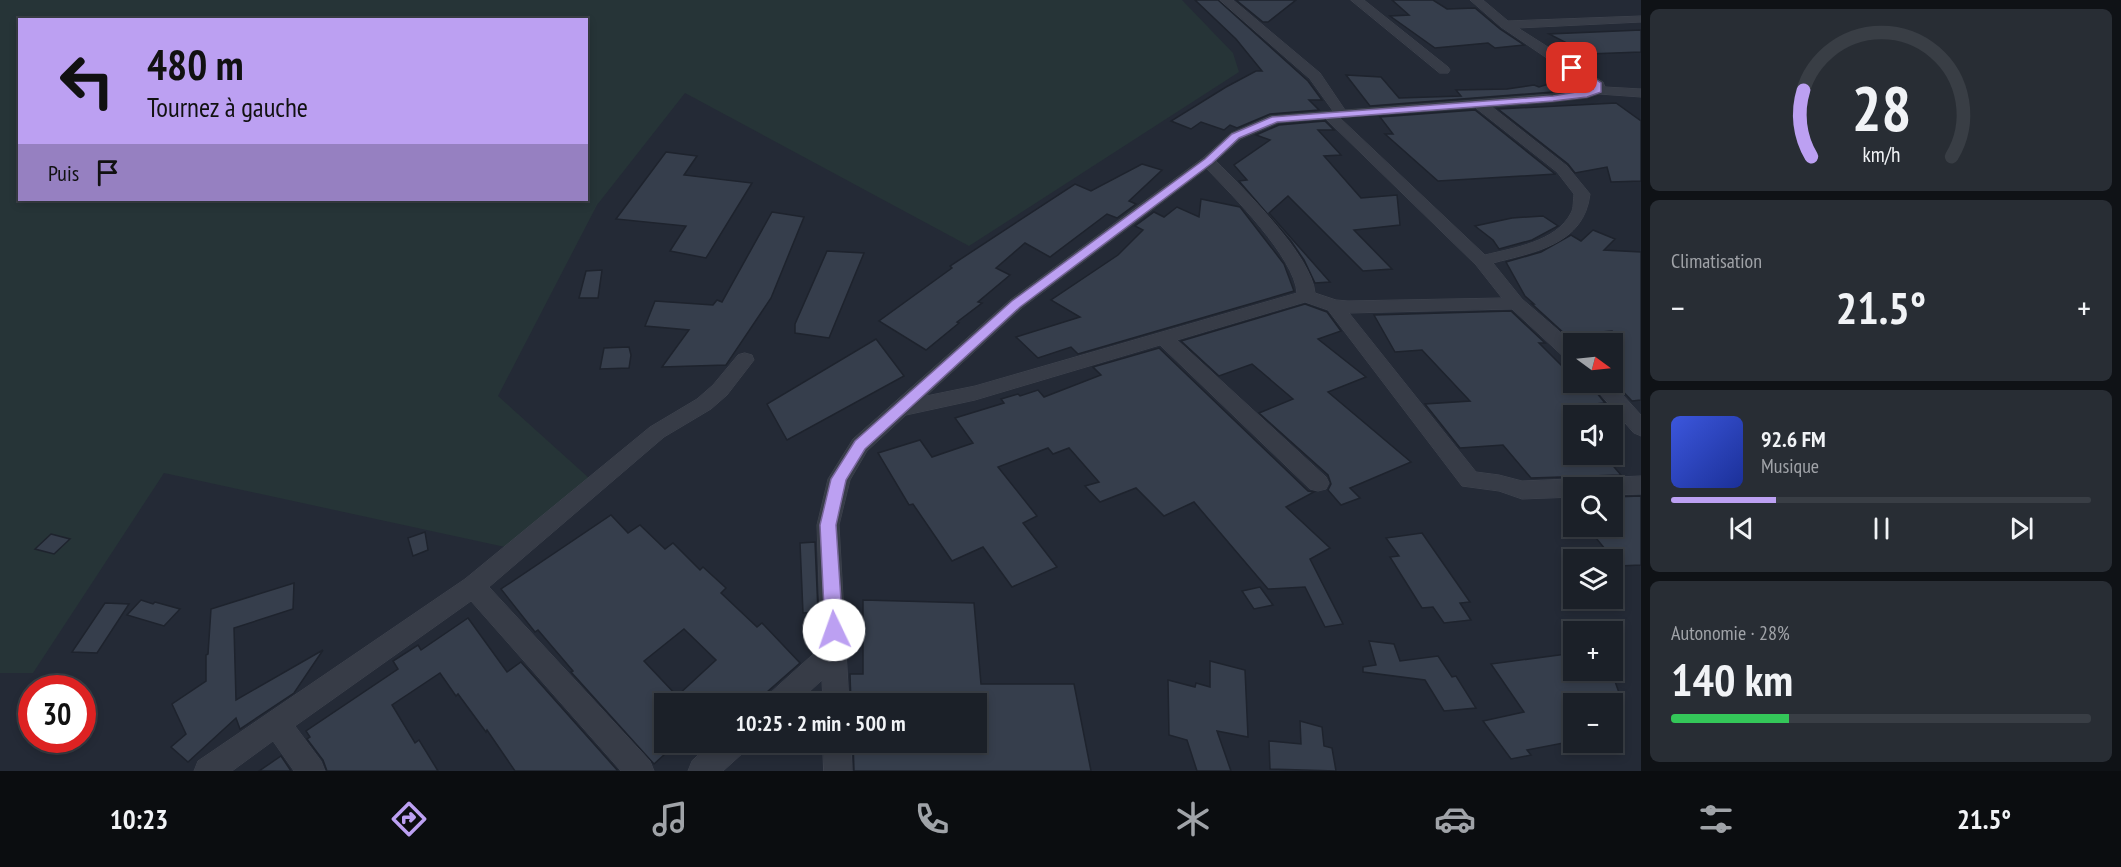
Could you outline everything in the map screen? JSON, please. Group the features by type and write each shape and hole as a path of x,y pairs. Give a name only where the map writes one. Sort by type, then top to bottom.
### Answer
{"street":[{"path":"1226,0 1315,76 1335,113 1482,261 1516,303 1563,345"},
{"path":"1357,0 1444,70"},
{"path":"1476,0 1505,25 1598,85 1598,90"},
{"path":"1505,25 1641,19"},
{"path":"836,693 828,525 839,479 860,445 1016,304 1208,161 1236,136 1275,119 1553,98 1587,94 1598,90 1641,93"},
{"path":"1480,104 1562,169 1582,194 1578,215 1561,233 1542,244 1482,261"},
{"path":"1208,161 1251,206 1282,246 1305,281 1306,296"},
{"path":"897,410 975,393 1306,296 1334,306 1516,303"},
{"path":"1334,306 1470,480 1499,483 1522,490 1563,488"},
{"path":"1163,338 1318,483"},
{"path":"208,771 473,586 657,432 704,404 720,390 745,360"},
{"path":"1609,393 1641,428"},
{"path":"1623,486 1641,485"},
{"path":"473,586 640,771"},
{"path":"789,693 835,651"},
{"path":"277,724 311,771"},
{"path":"702,771 722,753"},
{"path":"837,753 838,771"}],"shaded area":[{"path":"0,0 1182,0 1233,53 1239,72 969,246 685,93 597,205 498,396 590,479 505,547 164,473 33,673 0,673"}],"building":[{"path":"1195,0 1218,0 1308,81 1322,100 1309,100 1319,110 1270,114 1237,128 1230,125 1224,130 1201,122 1191,129 1171,121 1226,87 1256,71 1262,71 1236,39"},
{"path":"1236,0 1296,0 1268,22 1263,22"},
{"path":"1392,0 1433,0 1447,9 1475,8 1524,45 1495,48 1488,43 1435,48 1390,16 1409,15"},
{"path":"1641,30 1641,52 1588,54 1549,34"},
{"path":"1346,75 1381,77 1399,98 1461,96 1456,90 1507,89 1534,85 1539,87 1571,77 1581,84 1574,88 1553,92 1370,106"},
{"path":"1616,103 1641,121 1641,181 1611,182 1607,167 1575,173 1568,164 1498,109"},
{"path":"1475,110 1556,174 1438,181 1385,134 1393,134 1380,117"},
{"path":"1325,121 1334,130 1318,130 1341,155 1324,156 1361,198 1397,195 1400,225 1354,230 1392,269 1363,271 1288,196 1269,213 1330,282 1315,283 1304,260 1291,241 1239,181 1247,180 1234,165 1270,140 1256,135 1279,125"},
{"path":"666,152 697,156 684,175 752,183 706,258 670,251 686,226 616,219"},
{"path":"1142,164 1162,170 1129,201 1136,204 1117,218 1107,214 1050,257 1025,243 996,268 1010,275 978,302 982,303 926,350 879,321 952,268 950,266 1075,184 1091,191"},
{"path":"1201,199 1240,207 1284,264 1294,291 1078,354 1071,347 1038,358 1016,337 1080,317 1051,300 1118,255 1143,230 1135,226 1154,212 1164,217 1177,207 1199,217"},
{"path":"772,212 804,217 771,298 726,365 662,367 689,330 645,326 655,301 713,305 717,300 722,302"},
{"path":"1543,216 1558,226 1532,240 1499,249 1493,240 1475,226 1512,218"},
{"path":"1593,230 1615,239 1604,250 1641,252 1641,400 1632,401 1623,392 1623,333 1612,333 1612,331 1564,333 1525,296 1506,262 1541,252 1571,235 1581,241"},
{"path":"827,251 864,253 829,338 795,333 795,324"},
{"path":"602,270 598,298 579,298 586,271"},
{"path":"1305,304 1327,312 1341,331 1318,339 1366,377 1328,392 1411,462 1350,488 1360,498 1341,505 1328,490 1331,484 1328,475 1259,413 1293,399 1252,364 1219,376 1181,341"},
{"path":"1511,311 1545,343 1539,343 1563,367 1563,393 1597,393 1605,403 1563,405 1563,465 1612,465 1621,475 1531,478 1503,445 1460,448 1425,404 1470,401 1422,350 1395,352 1374,315"},
{"path":"876,339 904,376 787,440 767,404"},
{"path":"629,347 631,355 629,368 600,369 604,348"},
{"path":"1159,348 1308,491 1314,492 1286,507 1330,548 1310,559 1343,624 1325,627 1305,587 1268,589 1194,502 1164,516 1136,488 1100,502 1085,486 1099,482 1069,448 1053,454 1048,448 998,467 1037,516 1023,523 1057,567 1012,587 983,547 952,561 913,504 909,505 878,453 920,440 932,457 973,443 955,418 1004,403 1001,399 1018,394 1020,396 1038,390 1044,397 1101,375 1093,367"},
{"path":"1641,496 1641,565 1623,566 1623,549 1605,549 1595,537 1623,537 1623,497"},
{"path":"611,515 628,533 640,525 665,549 673,543 700,570 703,567 726,588 721,593 757,627 762,623 800,663 766,693 680,693 716,660 684,629 644,661 674,693 654,693 654,753 666,753 654,764 571,672 573,671 538,630 535,632 501,589"},
{"path":"425,532 428,550 413,556 408,538"},
{"path":"1422,533 1470,602 1460,603 1471,620 1444,623 1433,607 1422,608 1390,557 1399,556 1386,538"},
{"path":"51,534 70,539 54,554 35,549"},
{"path":"815,542 818,612 803,613 800,543"},
{"path":"294,583 293,609 234,628 236,700 323,650 294,693 240,729 236,718 188,762 171,747 186,734 172,704 206,681 206,655 208,654 211,609"},
{"path":"1260,587 1273,605 1254,609 1242,591"},
{"path":"141,600 180,609 164,626 127,615"},
{"path":"863,600 974,603 981,684 1074,684 1091,771 854,771 853,753 987,753 987,693 851,693 850,674 863,674"},
{"path":"105,603 129,604 97,653 72,652"},
{"path":"468,618 507,672 521,662 618,771 515,771 487,730 486,732 458,694 456,696 440,673 392,705 415,743 419,740 438,771 327,771 323,760 307,739 310,737 306,731 398,669 393,661 418,645 421,650"},
{"path":"1369,641 1394,644 1400,661 1438,656 1452,677 1456,676 1476,708 1444,711 1425,680 1363,672 1363,667 1376,665"},
{"path":"1563,654 1563,681 1615,681 1619,693 1563,693 1563,743 1527,750 1531,755 1511,759 1483,721 1524,712 1491,664"},
{"path":"1210,661 1245,670 1248,737 1217,731 1231,771 1197,771 1187,740 1169,735 1168,680 1195,687 1196,683 1210,687"},
{"path":"1300,721 1322,727 1324,746 1332,748 1336,771 1270,769 1269,741 1301,744"},
{"path":"281,756 291,771 259,771"}],"route":[{"path":"834,630 828,525 839,479 860,445 1016,304 1208,161 1236,136 1275,119 1553,98 1587,94 1598,90 1598,85 1572,68"}]}
